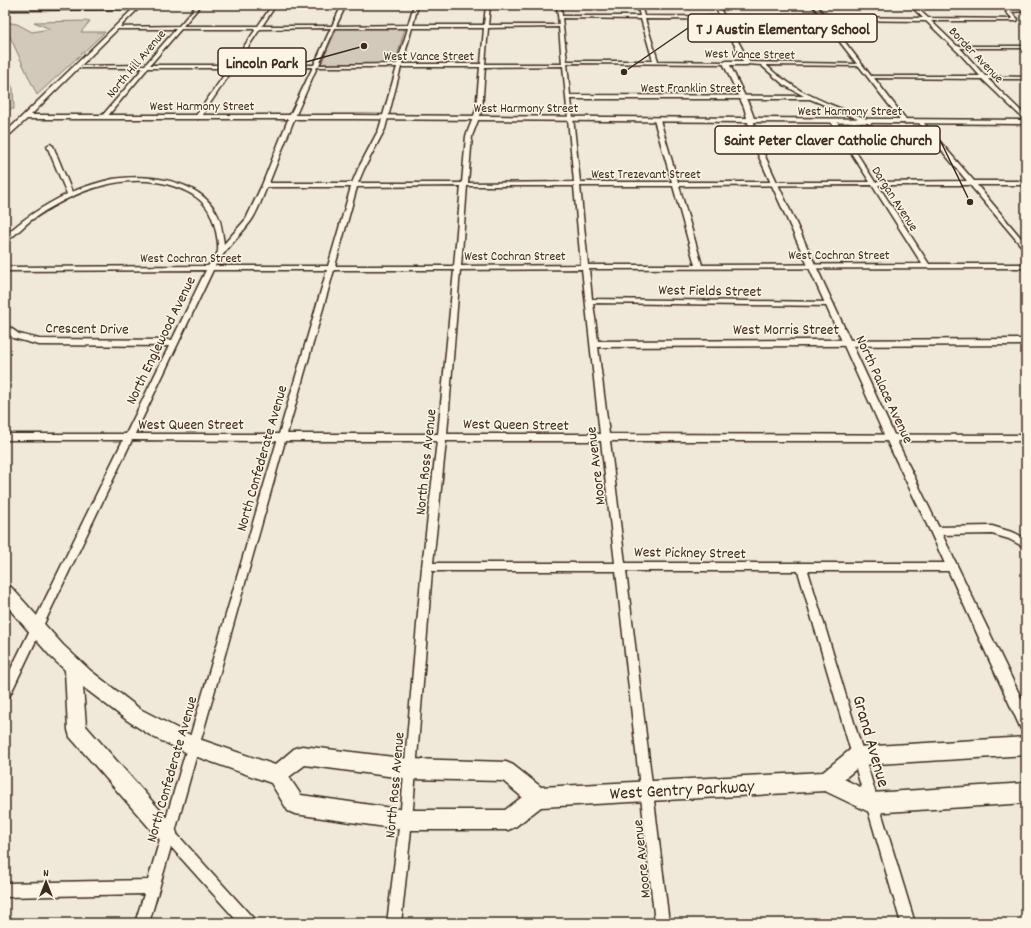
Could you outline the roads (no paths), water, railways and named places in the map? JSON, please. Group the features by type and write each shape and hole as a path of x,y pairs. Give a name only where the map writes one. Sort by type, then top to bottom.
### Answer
{"main road":[{"path":"5,592 37,628 85,677 134,715 192,746 277,775 295,804 406,820 508,820 538,796 506,772 410,769 302,755 277,775"},
{"path":"73,665 77,730 167,833"},
{"path":"826,781 858,756 1026,746"},
{"name":"West Gentry Parkway","path":"538,796 647,792 826,781 871,803 1026,793"}],"street":[{"name":"North Hill Avenue","path":"104,118 199,5"},
{"path":"198,117 274,5"},
{"name":"North Englewood Avenue","path":"5,693 210,269 221,251 249,219 265,185 292,117 344,5"},
{"name":"North Confederate Avenue","path":"142,923 359,170 378,140 416,5"},
{"name":"North Ross Avenue","path":"394,923 406,820 427,567 442,437 469,136 479,110 488,5"},
{"name":"Moore Avenue","path":"560,5 585,267 662,923"},
{"path":"639,5 656,62"},
{"path":"716,5 747,63"},
{"path":"814,5 905,122"},
{"name":"Border Avenue","path":"912,5 1026,119"},
{"path":"6,9 138,7"},
{"path":"5,137 138,7"},
{"path":"561,18 1018,20 1008,12 1010,10 1026,10"},
{"path":"118,28 562,26"},
{"path":"955,47 1026,47"},
{"name":"West Vance Street","path":"76,67 399,66 656,62 861,65"},
{"name":"North Palace Avenue","path":"726,63 744,98 750,116 754,139 774,184 813,266 891,439 936,530 1026,724"},
{"path":"763,64 770,72 786,84 814,98 870,122"},
{"path":"870,77 1026,78"},
{"name":"West Franklin Street","path":"569,97 814,98"},
{"name":"West Harmony Street","path":"26,117 292,117 834,122 1026,122"},
{"path":"657,120 699,267"},
{"name":"Dargan Avenue","path":"834,122 873,184 928,266"},
{"path":"921,122 1026,248"},
{"path":"50,146 60,174 71,195"},
{"path":"5,240 26,222 71,195 93,186 130,180 158,181 186,188 205,200 215,216 221,251"},
{"name":"West Trezevant Street","path":"265,185 1026,183"},
{"name":"West Cochran Street","path":"5,269 1026,266"},
{"name":"West Fields Street","path":"589,301 830,304"},
{"name":"Crescent Drive","path":"5,326 16,336 39,342 174,343"},
{"name":"West Morris Street","path":"594,344 1026,342"},
{"name":"West Queen Street","path":"5,437 442,437 606,439 1026,438"},
{"path":"936,530 992,530 1012,536 1026,544"},
{"name":"West Pickney Street","path":"427,567 952,567"},
{"name":"Grand Avenue","path":"802,568 908,923"},
{"path":"167,833 248,923"},
{"path":"5,890 153,887"}],"place":[{"name":"Lincoln Park","path":"364,46"},
{"name":"T J Austin Elementary School","path":"624,72"},
{"name":"Saint Peter Claver Catholic Church","path":"970,202"}]}
